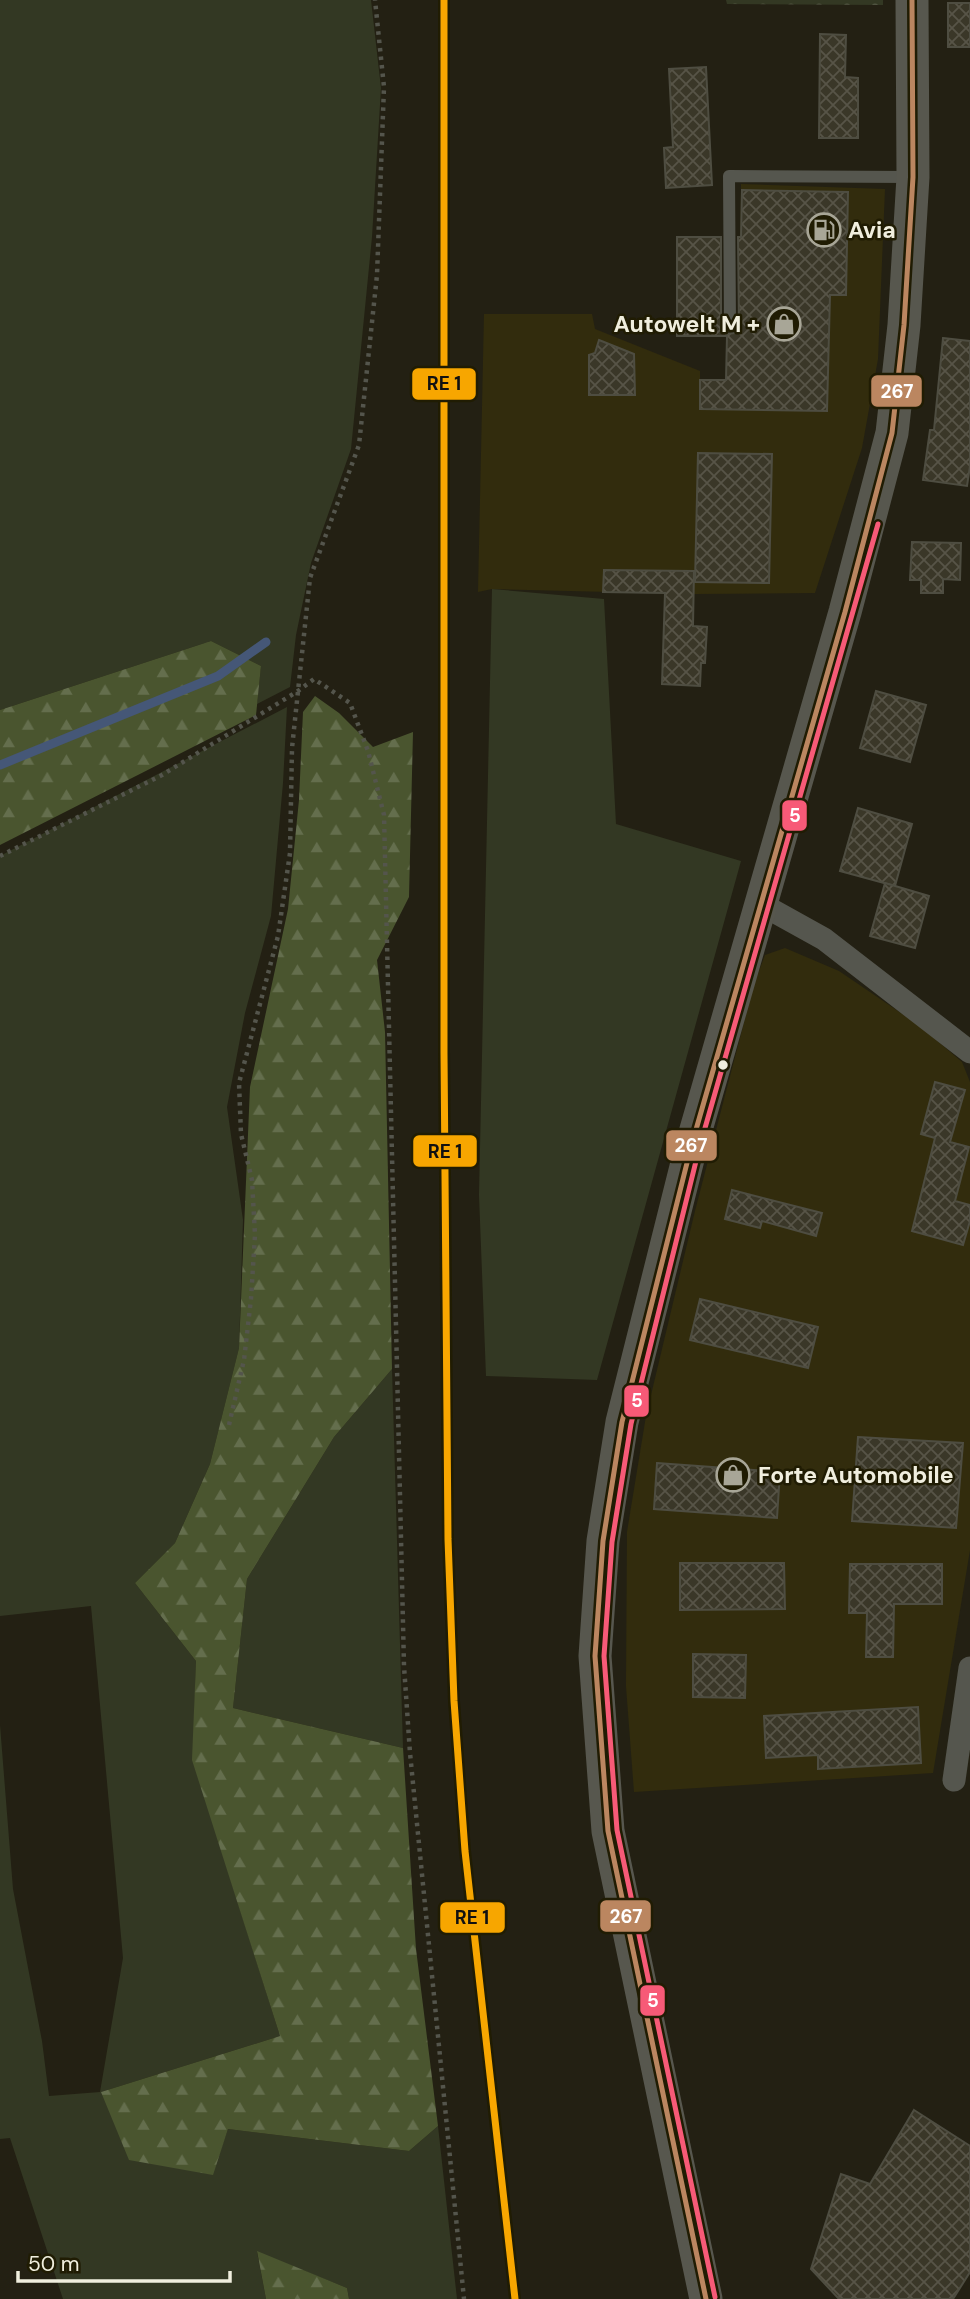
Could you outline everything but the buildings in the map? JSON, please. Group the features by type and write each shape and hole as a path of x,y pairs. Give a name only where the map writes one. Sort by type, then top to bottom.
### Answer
{"street":[{"path":"706,2299 608,1830 595,1656 603,1541 622,1422 691,1147 870,522 892,433 904,325 913,177 912,0"},
{"path":"761,904 824,939 970,1052"},
{"path":"954,1780 970,1668"}],"lane":[{"path":"730,326 729,176 913,177"}],"path":[{"path":"229,1425 244,1360 255,1235 252,1180 240,1134 239,1083 278,936 289,853 292,748 310,578 359,446 377,275 384,87 375,0"},
{"path":"0,856 162,775 314,679 350,703 368,751 384,815 404,1667 410,1753 464,2299"}],"shaded area":[{"path":"741,184 885,189 878,359 862,448 815,593 694,594 492,589 478,592 484,314 592,314 595,329 700,371 700,380 726,380 739,354"},
{"path":"785,948 839,971 920,1026 962,1062 970,1082 970,1550 933,1773 634,1792 626,1686 627,1532 646,1416 695,1211 754,984 765,955"}],"green space":[{"path":"0,0 371,0 381,88 372,237 351,449 311,563 296,635 290,687 257,704 261,666 211,641 0,710"},
{"path":"726,0 883,0 883,5 727,4"},
{"path":"492,589 604,599 616,824 741,861 597,1380 486,1376 479,1195"},
{"path":"211,641 261,666 256,715 0,845 0,710"},
{"path":"315,696 339,713 373,747 413,732 409,897 377,960 385,1032 392,1369 334,1437 247,1579 233,1708 403,1748 416,1949 438,2126 409,2151 228,2129 213,2175 129,2160 101,2092 280,2036 192,1760 196,1661 135,1583 175,1543 210,1464 239,1348 250,1087 288,909 299,800 303,712"},
{"path":"287,707 271,916 245,1013 227,1107 243,1220 239,1348 210,1464 175,1543 135,1583 196,1661 193,1760 280,2036 101,2092 212,2174 228,2129 409,2151 438,2126 457,2299 349,2299 347,2288 257,2252 266,2299 63,2299 10,2138 0,2139 0,1725 13,1889 42,2041 49,2096 100,2092 123,1958 91,1606 0,1616 0,856"},
{"path":"392,1369 403,1748 233,1708 247,1579 334,1437"},
{"path":"257,2251 347,2288 349,2299 266,2299"}],"waterway":[{"path":"0,765 218,676 266,642"}],"transit line":[{"path":"444,0 444,1053 448,1539 454,1701 465,1851 515,2299"},
{"name":"267","path":"706,2299 608,1831 595,1656 603,1541 622,1422 691,1147 845,612 892,433 904,325 913,177 912,0"},
{"name":"5","path":"715,2297 617,1830 604,1656 612,1542 631,1424 699,1149 878,524"}],"place":[{"name":"Avia","path":"824,230"},
{"name":"Autowelt M +","path":"784,324"},
{"name":"Forte Automobile","path":"733,1475"}]}
